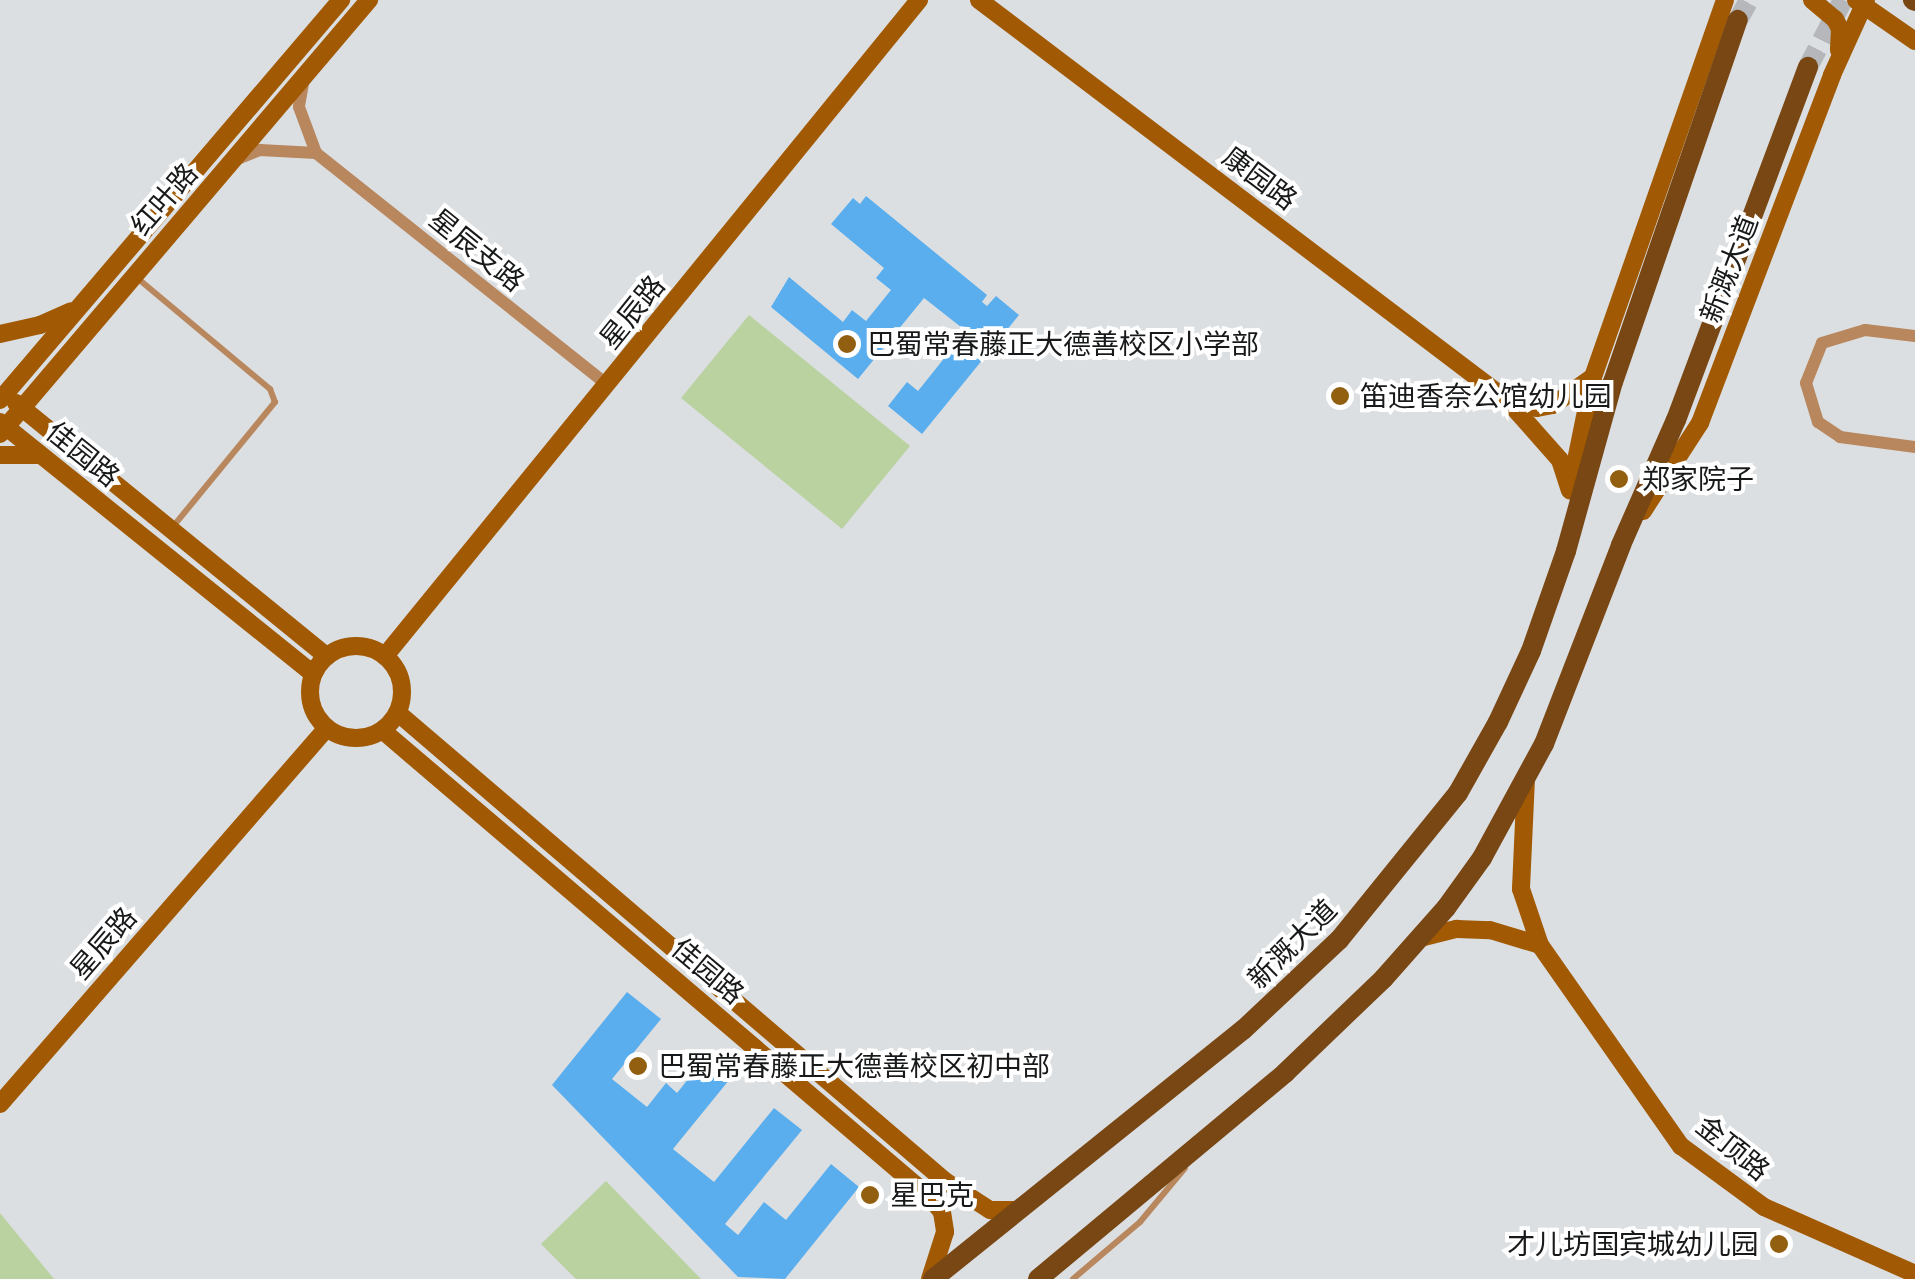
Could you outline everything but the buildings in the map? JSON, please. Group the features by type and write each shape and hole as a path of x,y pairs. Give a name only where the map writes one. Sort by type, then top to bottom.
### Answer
{"main road":[{"name":"新溉大道","path":"932,1279 1243,1030 1339,940 1458,793 1498,722 1531,651 1566,551 1614,382 1731,7"},
{"name":"新溉大道","path":"1038,1279 1285,1073 1420,938 1482,858 1526,778 1676,420 1808,67"}],"street":[{"name":"红叶路","path":"2,395 341,0"},
{"name":"红叶路","path":"2,428 369,0"},
{"name":"星辰路","path":"385,656 919,0"},
{"name":"康园路","path":"979,0 1507,400 1560,460 1570,490"},
{"path":"1812,0 1827,10 1840,29 1842,42 1832,75"},
{"path":"1862,2 1915,41"},
{"name":"新溉大道","path":"1621,544 1700,424 1862,2"},
{"name":"新溉大道","path":"1566,551 1570,490 1593,377 1712,30 1731,7"},
{"path":"233,161 260,150 316,153 299,107 305,76"},
{"name":"星辰支路","path":"316,153 608,386"},
{"path":"0,334 40,326 81,306"},
{"path":"1915,336 1864,330 1822,343 1806,384 1818,422 1840,437 1915,447"},
{"path":"1507,400 1536,408 1553,406 1593,377"},
{"name":"佳园路","path":"2,395 326,656"},
{"name":"佳园路","path":"2,428 313,674"},
{"path":"0,455 39,455"},
{"path":"360,646 385,656 400,680 398,714 382,730 348,738 327,728 312,708 313,674 326,656 360,646"},
{"name":"佳园路","path":"398,714 945,1181 990,1210 1018,1210"},
{"name":"星辰路","path":"0,1103 327,728"},
{"name":"佳园路","path":"382,730 931,1198 942,1212 946,1232 932,1279"},
{"name":"金顶路","path":"1526,778 1521,890 1540,945 1680,1146 1764,1207 1915,1274"},
{"path":"1420,938 1457,929 1490,930 1540,945"}],"lane":[{"path":"134,276 270,389 274,402 171,529"},
{"path":"1072,1279 1140,1222 1215,1131"}],"green space":[{"path":"749,315 910,446 842,529 681,398"},
{"path":"606,1181 701,1279 576,1279 541,1244"},
{"path":"0,1213 54,1279 0,1279"}],"tunnel":[{"path":"1738,20 1749,0"},
{"path":"1808,67 1843,0"}],"place":[{"name":"巴蜀常春藤正大德善校区小学部","path":"847,344"},
{"name":"笛迪香奈公馆幼儿园","path":"1340,396"},
{"name":"郑家院子","path":"1619,479"},
{"name":"巴蜀常春藤正大德善校区初中部","path":"638,1066"},
{"name":"星巴克","path":"870,1195"},
{"name":"才儿坊国宾城幼儿园","path":"1779,1244"}]}
